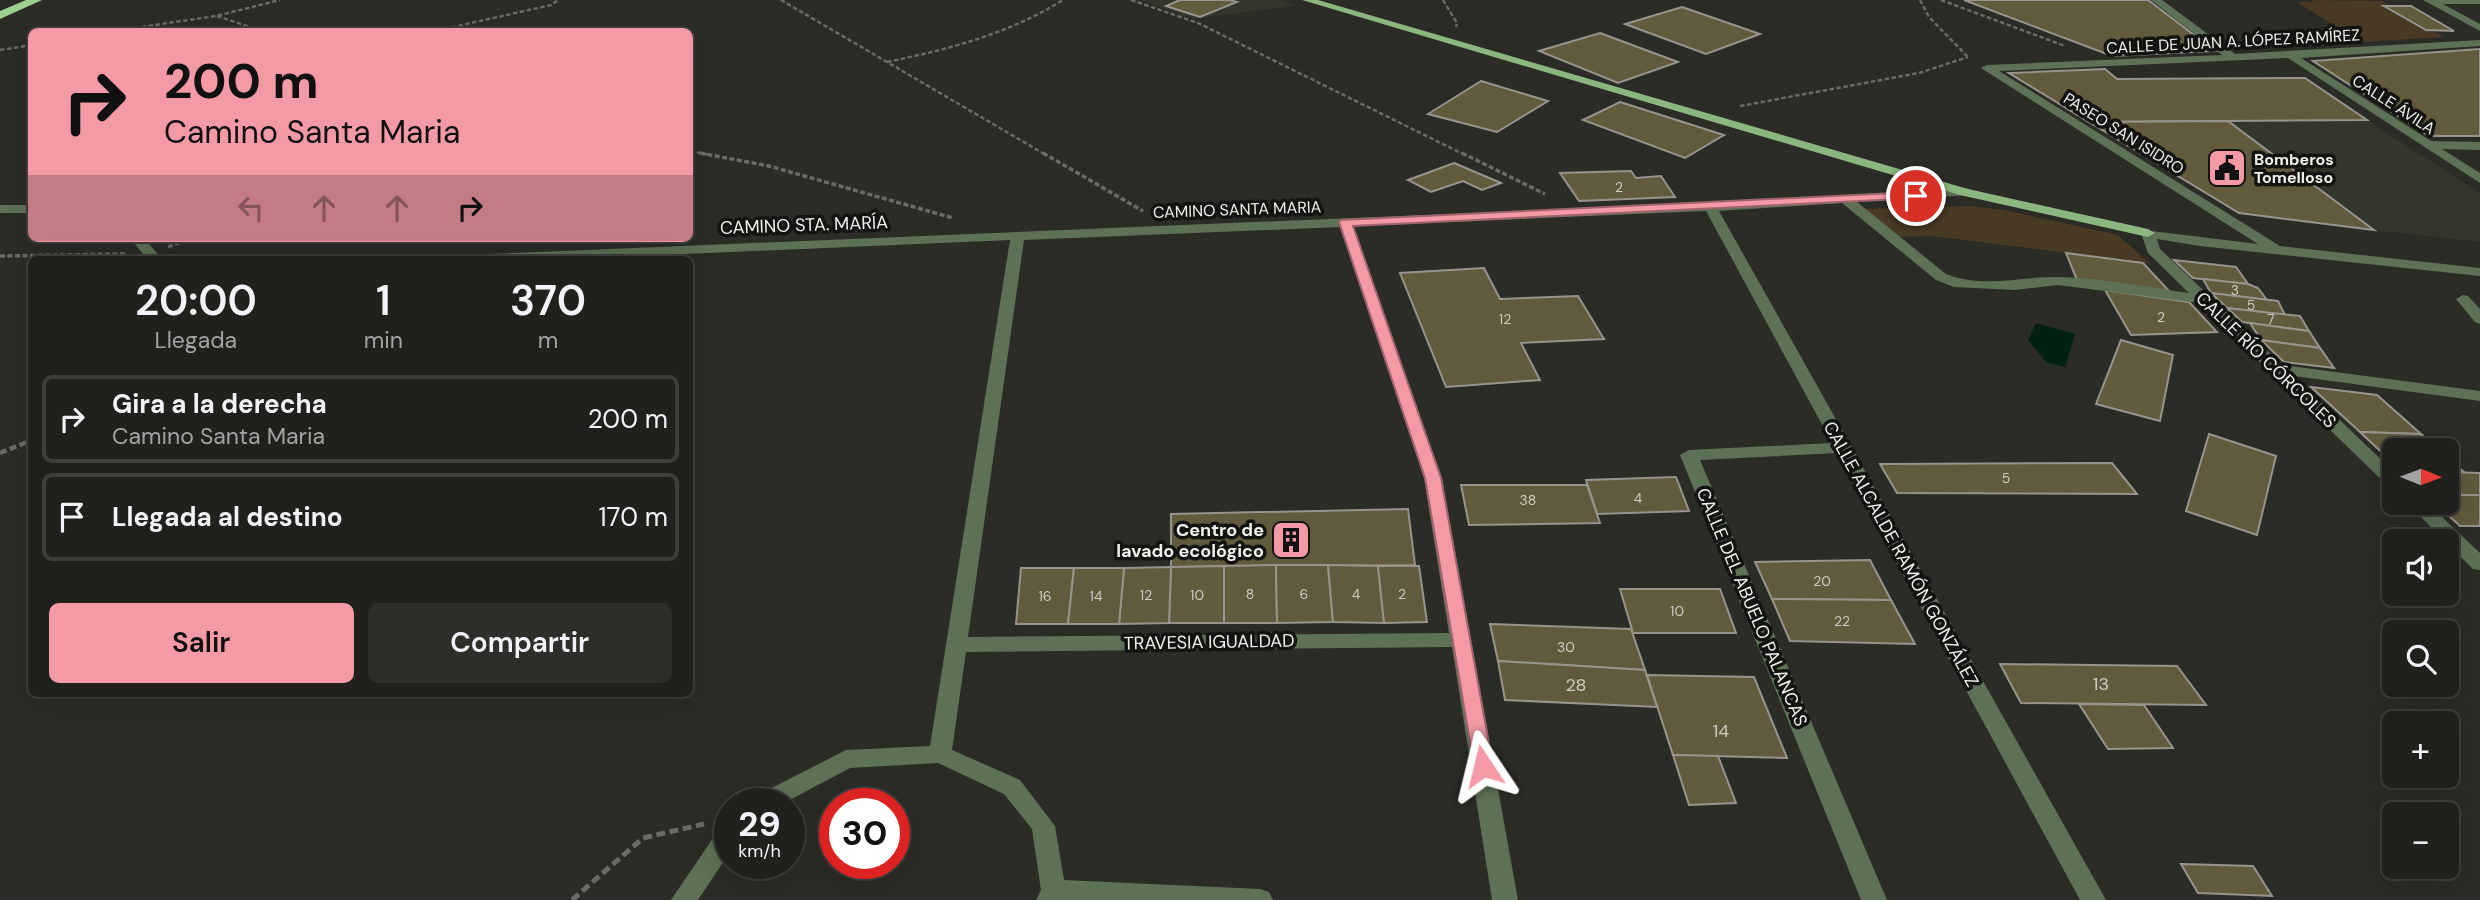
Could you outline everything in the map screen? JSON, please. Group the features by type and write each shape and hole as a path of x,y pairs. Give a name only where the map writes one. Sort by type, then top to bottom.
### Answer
{"highway":[{"path":"0,15 38,0"}],"main road":[{"path":"1307,0 1965,192 2148,233"}],"street":[{"path":"2156,0 2233,58"},
{"path":"2429,1 2480,1"},
{"path":"2429,1 2480,28"},
{"name":"CALLE DE JUAN A. LÓPEZ RAMÍREZ","path":"1987,68 2233,58 2480,43"},
{"name":"CALLE ÁVILA","path":"2290,55 2480,179"},
{"name":"PASEO SAN ISIDRO","path":"1987,68 2278,251"},
{"path":"2428,145 2480,146"},
{"name":"CAMINO SANTA MARIA","path":"1018,236 1584,213 1965,192"},
{"path":"1846,200 1941,277 1959,284 2015,286 2058,281 2203,299"},
{"name":"CALLE ALCALDE RAMÓN GONZÁLEZ","path":"1710,207 2093,900"},
{"path":"0,209 28,209"},
{"path":"1345,222 1433,478 1505,900"},
{"name":"PASEO SAN ISIDRO","path":"2148,233 2278,251 2480,272"},
{"name":"CALLE RÍO CÓRCOLES","path":"2148,233 2152,250 2382,471"},
{"path":"940,754 1018,236"},
{"name":"CAMINO STA. MARÍA","path":"538,256 1018,236"},
{"path":"139,242 151,256"},
{"path":"2463,299 2480,319"},
{"path":"2274,369 2480,396"},
{"name":"CALLE DEL ABUELO PALANCAS","path":"1842,447 1689,455 1874,900"},
{"path":"2429,515 2480,564"},
{"name":"TRAVESIA IGUALDAD","path":"957,645 1461,640"},
{"path":"792,788 846,759 940,754 1012,787 1043,826 1051,895 1260,900"},
{"path":"684,900 714,845"}],"path":[{"path":"134,28 216,16 280,0"},
{"path":"449,28 551,5 558,0"},
{"path":"781,0 1174,229"},
{"path":"887,62 985,41 1034,20 1063,0"},
{"path":"1131,0 1198,23 1584,213"},
{"path":"1920,0 1929,17 1968,57 1987,68"},
{"path":"1941,0 2109,63"},
{"path":"216,16 253,28"},
{"path":"0,50 28,46"},
{"path":"1731,108 1919,73 1968,57"},
{"path":"693,152 769,166 966,221"},
{"path":"0,256 151,256"},
{"path":"0,453 28,442"},
{"path":"572,900 643,838 714,828"}],"shaded area":[{"path":"1140,0 1280,0 1299,5 1194,19"},
{"path":"2312,0 2382,1 2389,5 2382,6 2425,31 2433,31 2444,37 2360,42 2297,2 2314,2"},
{"path":"2367,120 2480,193 2480,242 2374,230 2228,121"},
{"path":"1971,206 2004,210 2118,235 2149,263 1932,236 1892,237 1864,209"},
{"path":"2036,323 2075,334 2065,367 2046,362 2028,340"}],"building":[{"path":"1180,0 1237,2 1200,17 1166,6"},
{"path":"1964,0 2148,0 2215,51 2112,56"},
{"path":"2384,6 2411,6 2454,31 2426,30"},
{"path":"1682,7 1760,34 1706,54 1625,24"},
{"path":"1600,33 1678,62 1618,83 1539,51"},
{"path":"2480,49 2480,136 2429,136 2313,61"},
{"path":"2105,69 2117,79 2305,78 2367,120 2089,122 2009,73"},
{"path":"1481,81 1548,101 1497,132 1428,114"},
{"path":"1620,102 1724,135 1685,158 1583,120"},
{"name":"Bomberos Tomelloso","path":"2228,121 2374,230 2239,213 2089,122"},
{"path":"1454,163 1501,183 1482,190 1463,181 1431,192 1408,180"},
{"path":"1631,171 1636,178 1661,176 1675,197 1579,201 1560,173"},
{"path":"2066,253 2143,263 2169,291 2077,280"},
{"path":"2174,260 2236,267 2248,284 2193,278"},
{"path":"1484,268 1500,299 1578,296 1604,339 1521,343 1540,380 1446,387 1400,273"},
{"path":"2203,279 2248,284 2258,288 2267,300 2211,293"},
{"path":"2105,290 2189,302 2217,332 2131,335"},
{"path":"2211,293 2278,301 2285,315 2227,308"},
{"path":"2227,308 2300,316 2309,331 2242,322"},
{"path":"2250,323 2309,331 2320,348 2261,340"},
{"path":"2121,340 2173,355 2160,421 2096,404"},
{"path":"2261,340 2320,348 2334,368 2284,362"},
{"path":"2311,387 2377,395 2421,434 2360,432"},
{"path":"2360,432 2421,434 2426,438 2382,438 2382,453"},
{"path":"2209,434 2276,456 2257,535 2186,511"},
{"path":"2112,463 2137,494 1897,493 1880,464"},
{"path":"2459,472 2480,473 2480,495 2459,495"},
{"path":"1676,477 1689,511 1597,514 1586,480"},
{"path":"1461,485 1587,485 1600,523 1469,525"},
{"path":"2459,495 2480,495 2480,526 2460,526 2448,515 2459,515"},
{"name":"Centro de lavado ecológico","path":"1408,509 1415,565 1171,567 1171,514"},
{"path":"1870,560 1891,600 1772,599 1755,562"},
{"path":"1276,565 1277,623 1224,623 1224,566"},
{"path":"1276,565 1328,565 1333,622 1277,623"},
{"path":"1328,565 1378,566 1384,623 1333,622"},
{"path":"1224,566 1224,623 1169,623 1171,567"},
{"path":"1378,566 1419,566 1427,622 1384,623"},
{"path":"1171,567 1169,623 1119,624 1124,568"},
{"path":"1021,568 1074,568 1068,624 1016,624"},
{"path":"1074,568 1124,568 1119,624 1068,624"},
{"path":"1620,589 1720,589 1736,633 1633,633"},
{"path":"1772,599 1891,600 1915,644 1790,641"},
{"path":"1490,624 1631,629 1645,670 1498,661"},
{"path":"1498,661 1645,670 1657,707 1505,700"},
{"path":"2000,664 2177,666 2206,705 2021,703"},
{"path":"1647,675 1754,677 1787,758 1673,755"},
{"path":"2079,704 2144,705 2173,748 2108,749"},
{"path":"1673,755 1718,756 1736,803 1689,805"},
{"path":"2181,864 2253,866 2272,896 2198,893"}],"place":[{"name":"Bomberos Tomelloso","path":"2227,168"},
{"name":"Centro de lavado ecológico","path":"1291,540"}],"route":[{"path":"1483,766 1433,478 1345,222 1916,196"}]}
